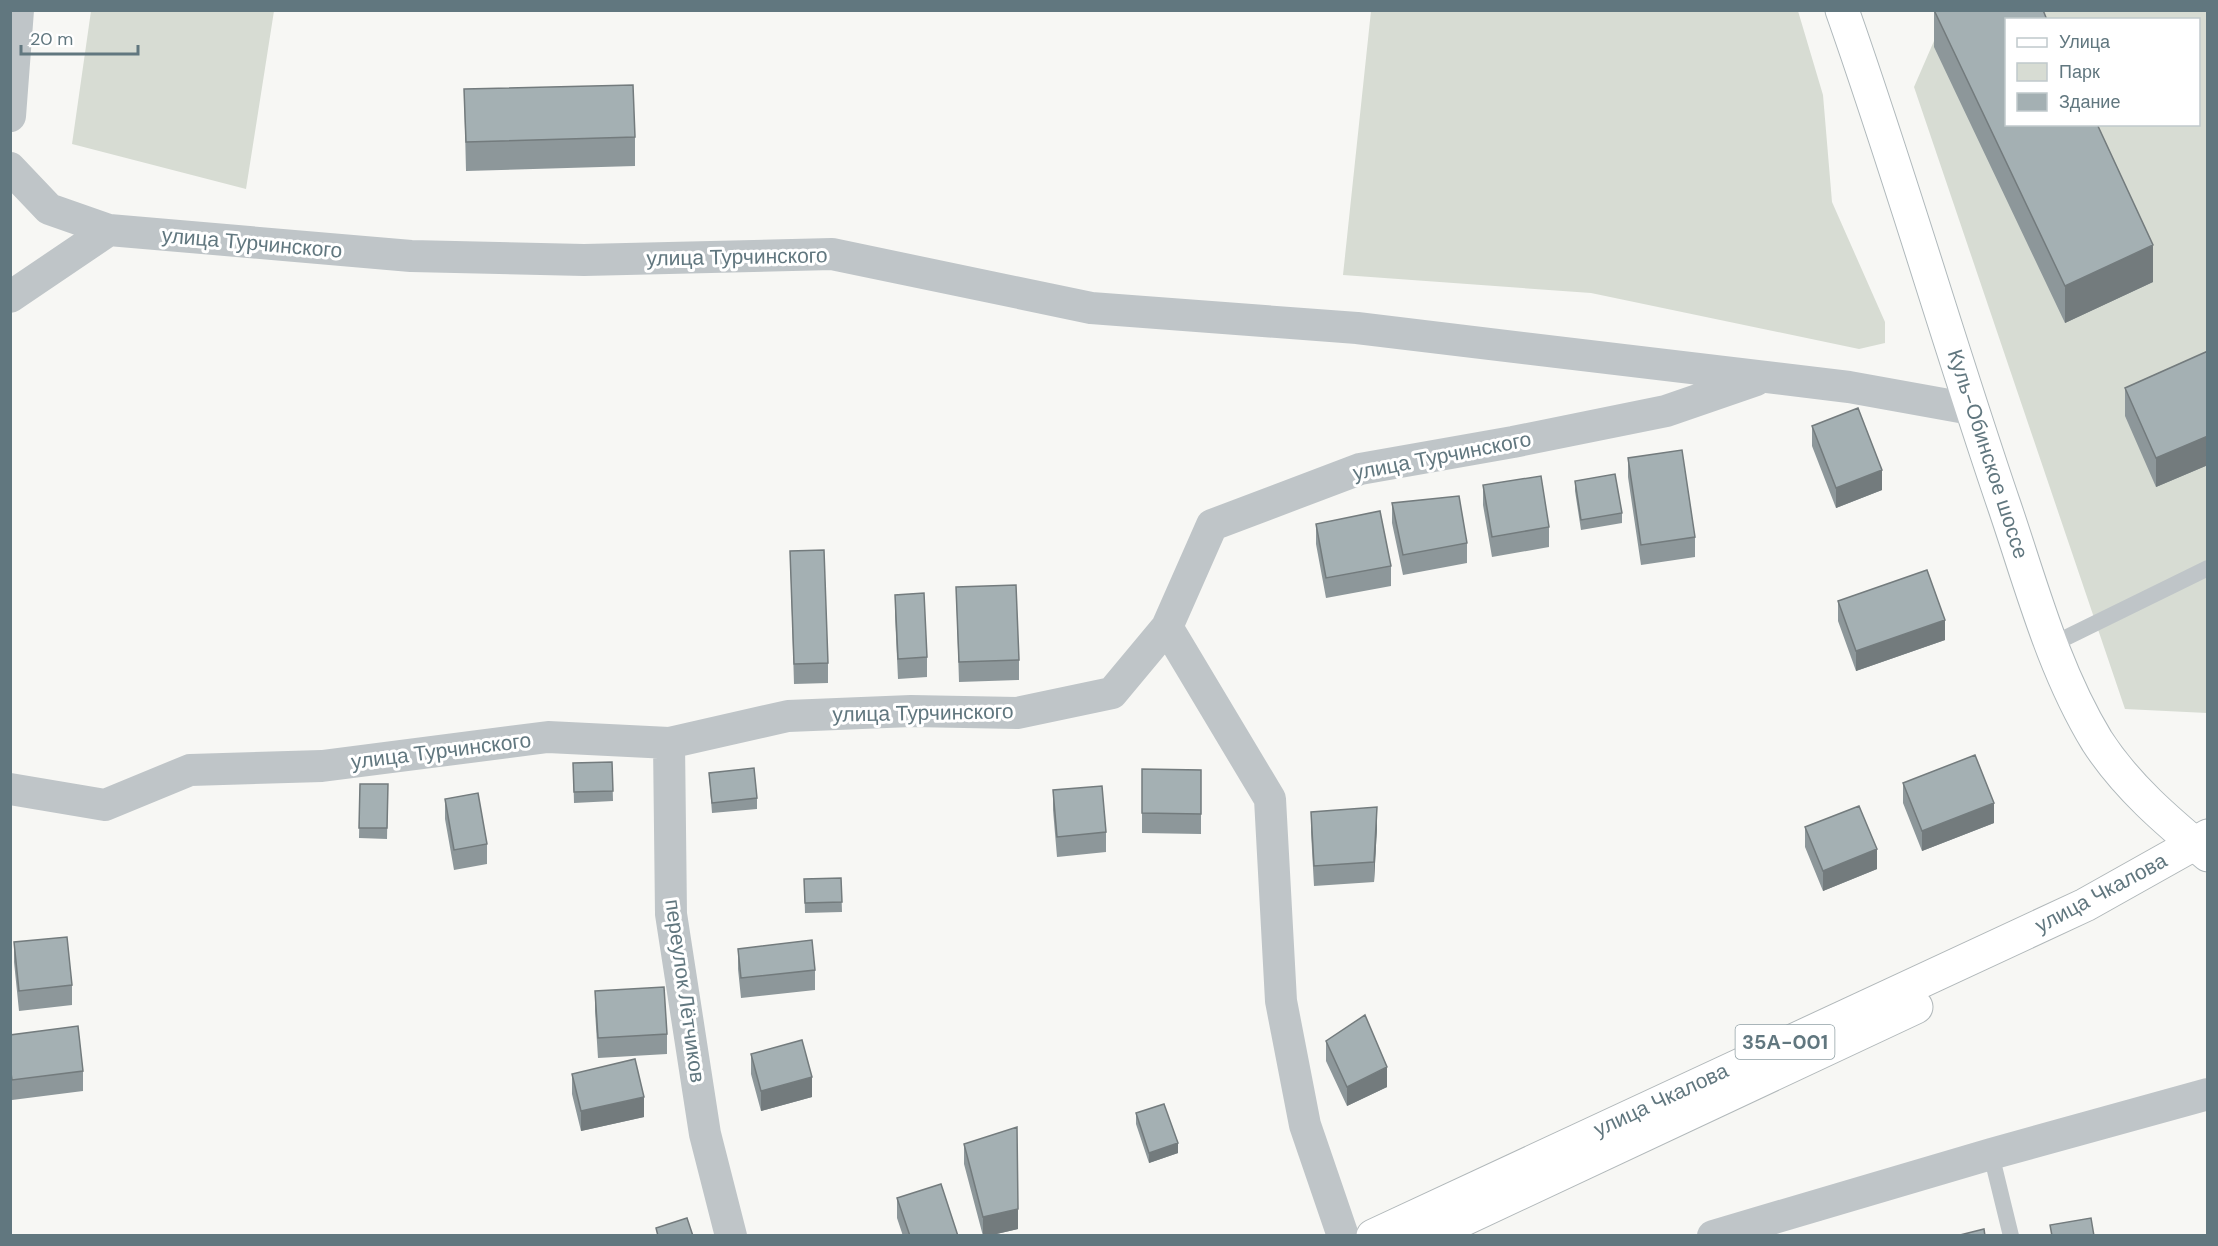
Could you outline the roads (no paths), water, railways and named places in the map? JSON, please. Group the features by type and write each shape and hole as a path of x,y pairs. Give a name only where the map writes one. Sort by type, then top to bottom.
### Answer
{"main road":[{"name":"Куль-Обинское шоссе","path":"1842,10 1878,112 1971,409 2051,645 2073,697 2113,763 2151,806 2204,849"},
{"name":"улица Чкалова","path":"1373,1236 2204,849"},
{"name":"улица Чкалова","path":"1428,1236 2100,922 2204,849"}],"street":[{"path":"10,116 18,10"},
{"name":"улица Турчинского","path":"10,168 49,209 109,230 411,256 584,260 832,254 1091,308 1357,328 1849,387 1971,409"},
{"path":"10,297 109,230"},
{"name":"улица Турчинского","path":"10,789 105,805 190,770 322,766 548,737 669,743 788,716 911,711 1017,713 1112,693 1167,627 1212,525 1360,468 1513,442 1666,411 1764,377"},
{"path":"1167,627 1270,799 1281,1001 1305,1125 1343,1236"},
{"name":"переулок Лётчиков","path":"669,743 671,914 705,1134 731,1236"},
{"path":"1713,1236 1990,1154 2208,1095"}],"lane":[{"path":"2051,645 2208,568"},
{"path":"1990,1154 2011,1236"}]}
